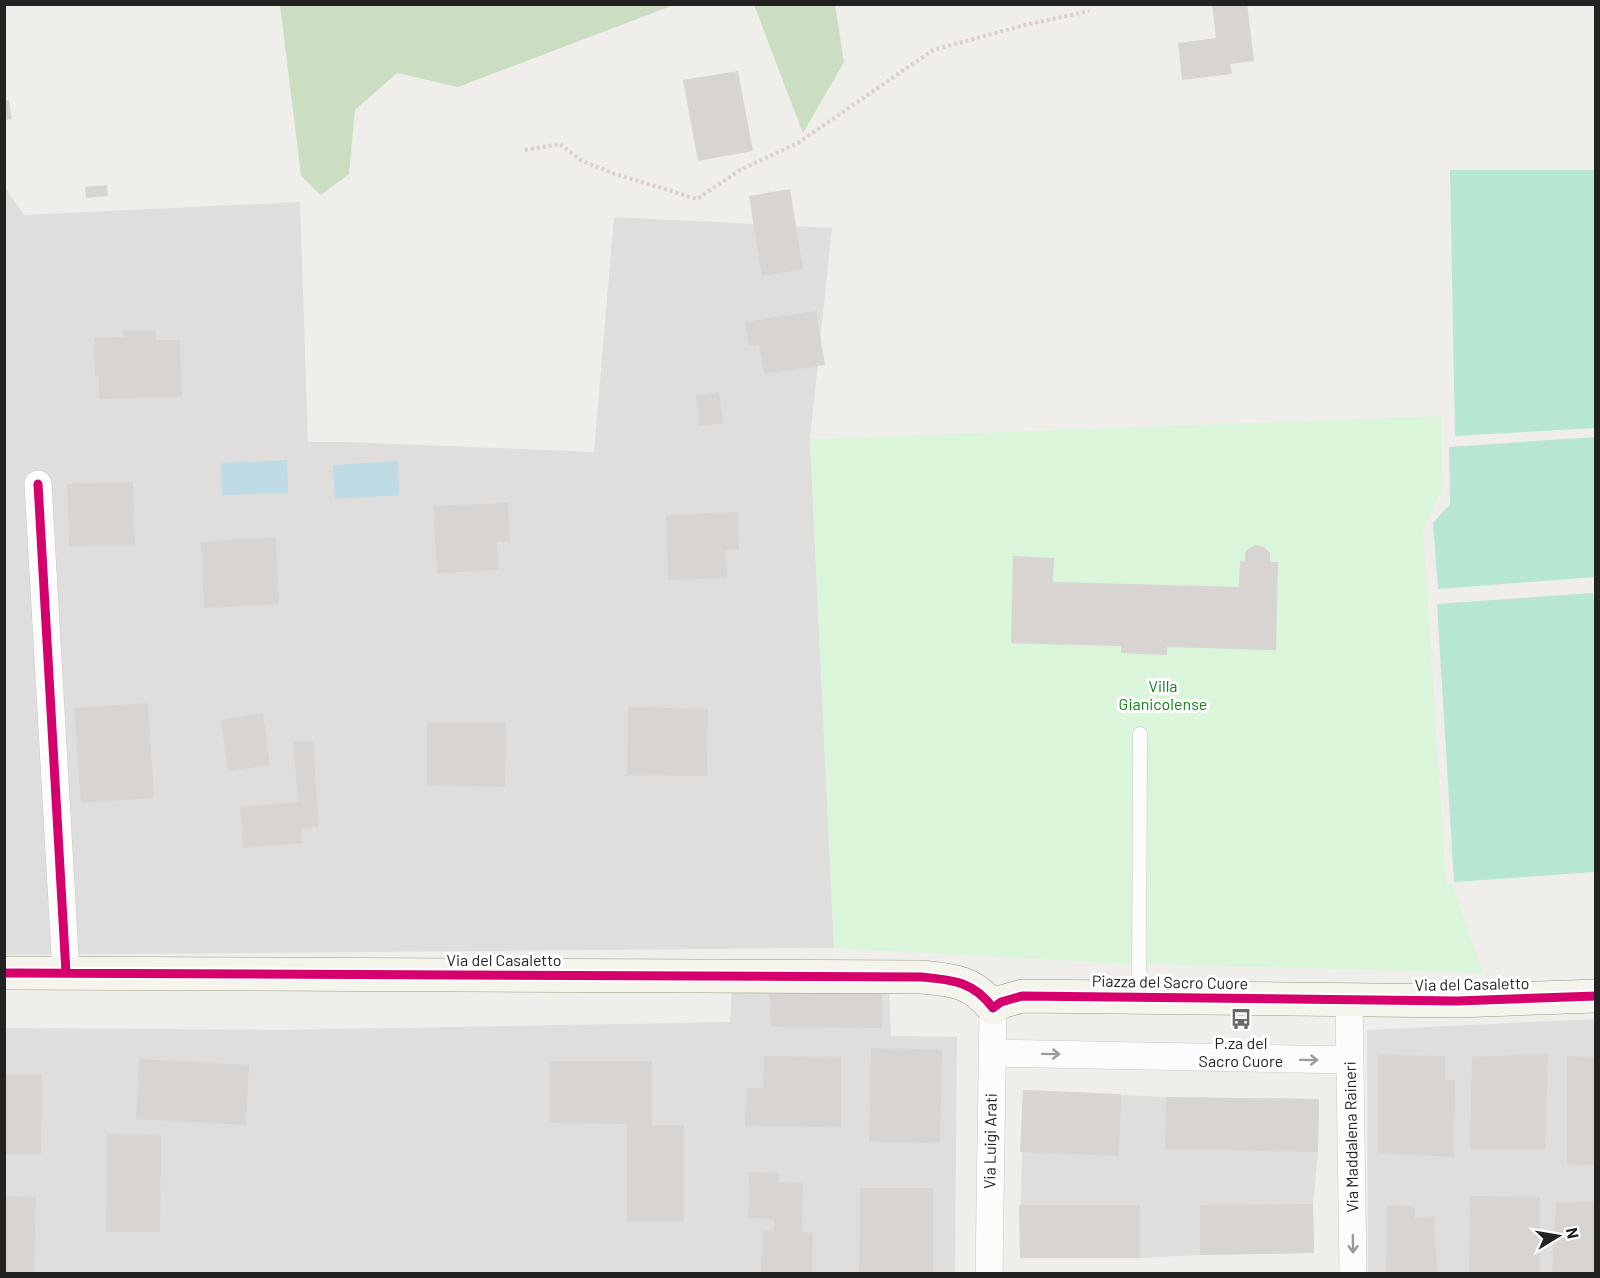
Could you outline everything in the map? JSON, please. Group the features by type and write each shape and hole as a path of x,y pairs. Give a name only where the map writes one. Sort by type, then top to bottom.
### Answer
{"street":[{"path":"38,484 66,973"},
{"name":"Via del Casaletto","path":"4,973 922,977 960,982 974,988 993,1008"},
{"name":"Piazza del Sacro Cuore","path":"993,1008 1001,1002 1022,996 1349,1000"},
{"name":"Via del Casaletto","path":"1349,1000 1457,1001 1596,996"},
{"name":"Via Maddalena Raineri","path":"1349,1000 1353,1274"},
{"name":"Via Luigi Arati","path":"989,1274 993,1008"},
{"path":"992,1053 1349,1060"}],"lane":[{"path":"1139,996 1140,734"}],"path":[{"path":"525,150 560,144 582,161 615,174 697,199 740,170 798,143 933,50 1025,25 1089,11"}],"shaded area":[{"path":"4,186 24,215 300,202 308,442 594,452 614,217 832,228 810,439 834,948 5,955"},
{"path":"732,988 889,989 891,1036 957,1037 955,1273 5,1274 5,1028 276,1030 730,1022"},
{"path":"1595,1019 1595,1273 1368,1273 1367,1030"},
{"path":"1023,1090 1166,1097 1319,1099 1318,1152 1313,1204 1314,1253 1140,1258 1020,1258"}],"green space":[{"path":"280,5 674,5 458,87 397,73 355,110 349,174 321,195 301,176"},
{"path":"754,5 835,5 844,62 803,133"},
{"path":"1450,170 1594,170 1595,428 1455,436"},
{"name":"Villa Gianicolense","path":"1441,416 1442,489 1423,529 1446,884 1452,884 1483,973 1111,963 834,948 810,439"},
{"path":"1595,437 1595,577 1438,589 1433,523 1450,504 1449,447"},
{"path":"1593,593 1596,627 1595,872 1454,882 1437,604"}],"water":[{"path":"287,460 288,493 222,495 221,463"},
{"path":"398,461 399,495 335,499 333,465"}],"building":[{"path":"1212,4 1247,4 1254,61 1230,64 1232,74 1182,80 1178,43 1216,38"},
{"path":"738,71 753,151 698,161 683,80"},
{"path":"9,100 12,119 4,120 4,101"},
{"path":"107,185 108,196 86,198 85,187"},
{"path":"790,189 803,269 762,276 749,196"},
{"path":"816,311 825,365 764,374 759,345 749,346 745,322"},
{"path":"123,331 156,331 156,340 180,340 182,397 99,399 99,376 95,376 94,338 123,337"},
{"path":"719,392 723,423 699,426 696,395"},
{"path":"133,482 135,545 69,546 67,484"},
{"path":"508,503 510,541 497,542 498,570 437,573 433,506"},
{"path":"738,512 739,550 726,550 727,578 668,580 666,515"},
{"path":"276,537 279,604 204,608 201,542"},
{"path":"1256,545 1264,547 1270,553 1270,562 1278,562 1276,650 1167,647 1167,655 1121,653 1121,646 1011,643 1013,556 1054,558 1053,582 1239,587 1240,561 1245,561 1245,553"},
{"path":"148,703 154,798 81,803 74,708"},
{"path":"628,707 708,709 707,776 627,775"},
{"path":"263,713 270,765 228,771 221,720"},
{"path":"427,722 506,723 505,787 427,785"},
{"path":"313,741 319,827 301,829 302,843 243,848 240,807 298,802 293,742"},
{"path":"882,992 882,1028 771,1027 769,994"},
{"path":"871,1048 942,1050 940,1143 869,1142"},
{"path":"1548,1054 1545,1149 1470,1150 1472,1057"},
{"path":"1378,1055 1445,1056 1445,1080 1455,1080 1454,1157 1378,1153"},
{"path":"764,1056 841,1057 841,1127 745,1126 746,1088 763,1088"},
{"path":"1567,1056 1596,1057 1596,1165 1567,1164"},
{"path":"139,1059 249,1065 246,1125 136,1119"},
{"path":"550,1061 652,1061 652,1125 684,1125 684,1221 627,1221 627,1124 550,1123"},
{"path":"5,1074 42,1074 41,1154 5,1154"},
{"path":"1023,1090 1121,1094 1119,1156 1020,1152"},
{"path":"1166,1097 1319,1099 1318,1152 1165,1149"},
{"path":"107,1134 161,1135 160,1232 106,1232"},
{"path":"749,1172 779,1173 778,1182 803,1183 802,1232 813,1233 812,1274 761,1274 762,1231 774,1231 774,1219 748,1218"},
{"path":"860,1188 933,1188 933,1274 859,1274"},
{"path":"4,1196 36,1197 34,1274 4,1274"},
{"path":"1470,1196 1540,1197 1540,1274 1469,1274"},
{"path":"1596,1201 1596,1274 1552,1274 1556,1203"},
{"path":"1313,1204 1314,1253 1200,1255 1200,1205"},
{"path":"1019,1205 1140,1205 1140,1258 1020,1258"},
{"path":"1387,1205 1415,1207 1415,1218 1435,1216 1438,1274 1386,1274"}],"cycle path":[{"path":"38,484 66,973"},
{"path":"4,973 922,977 952,981 970,987 993,1008 1001,1002 1022,996 1457,1001 1596,996"}],"place":[{"name":"P.za del Sacro Cuore","path":"1241,1019"}]}
